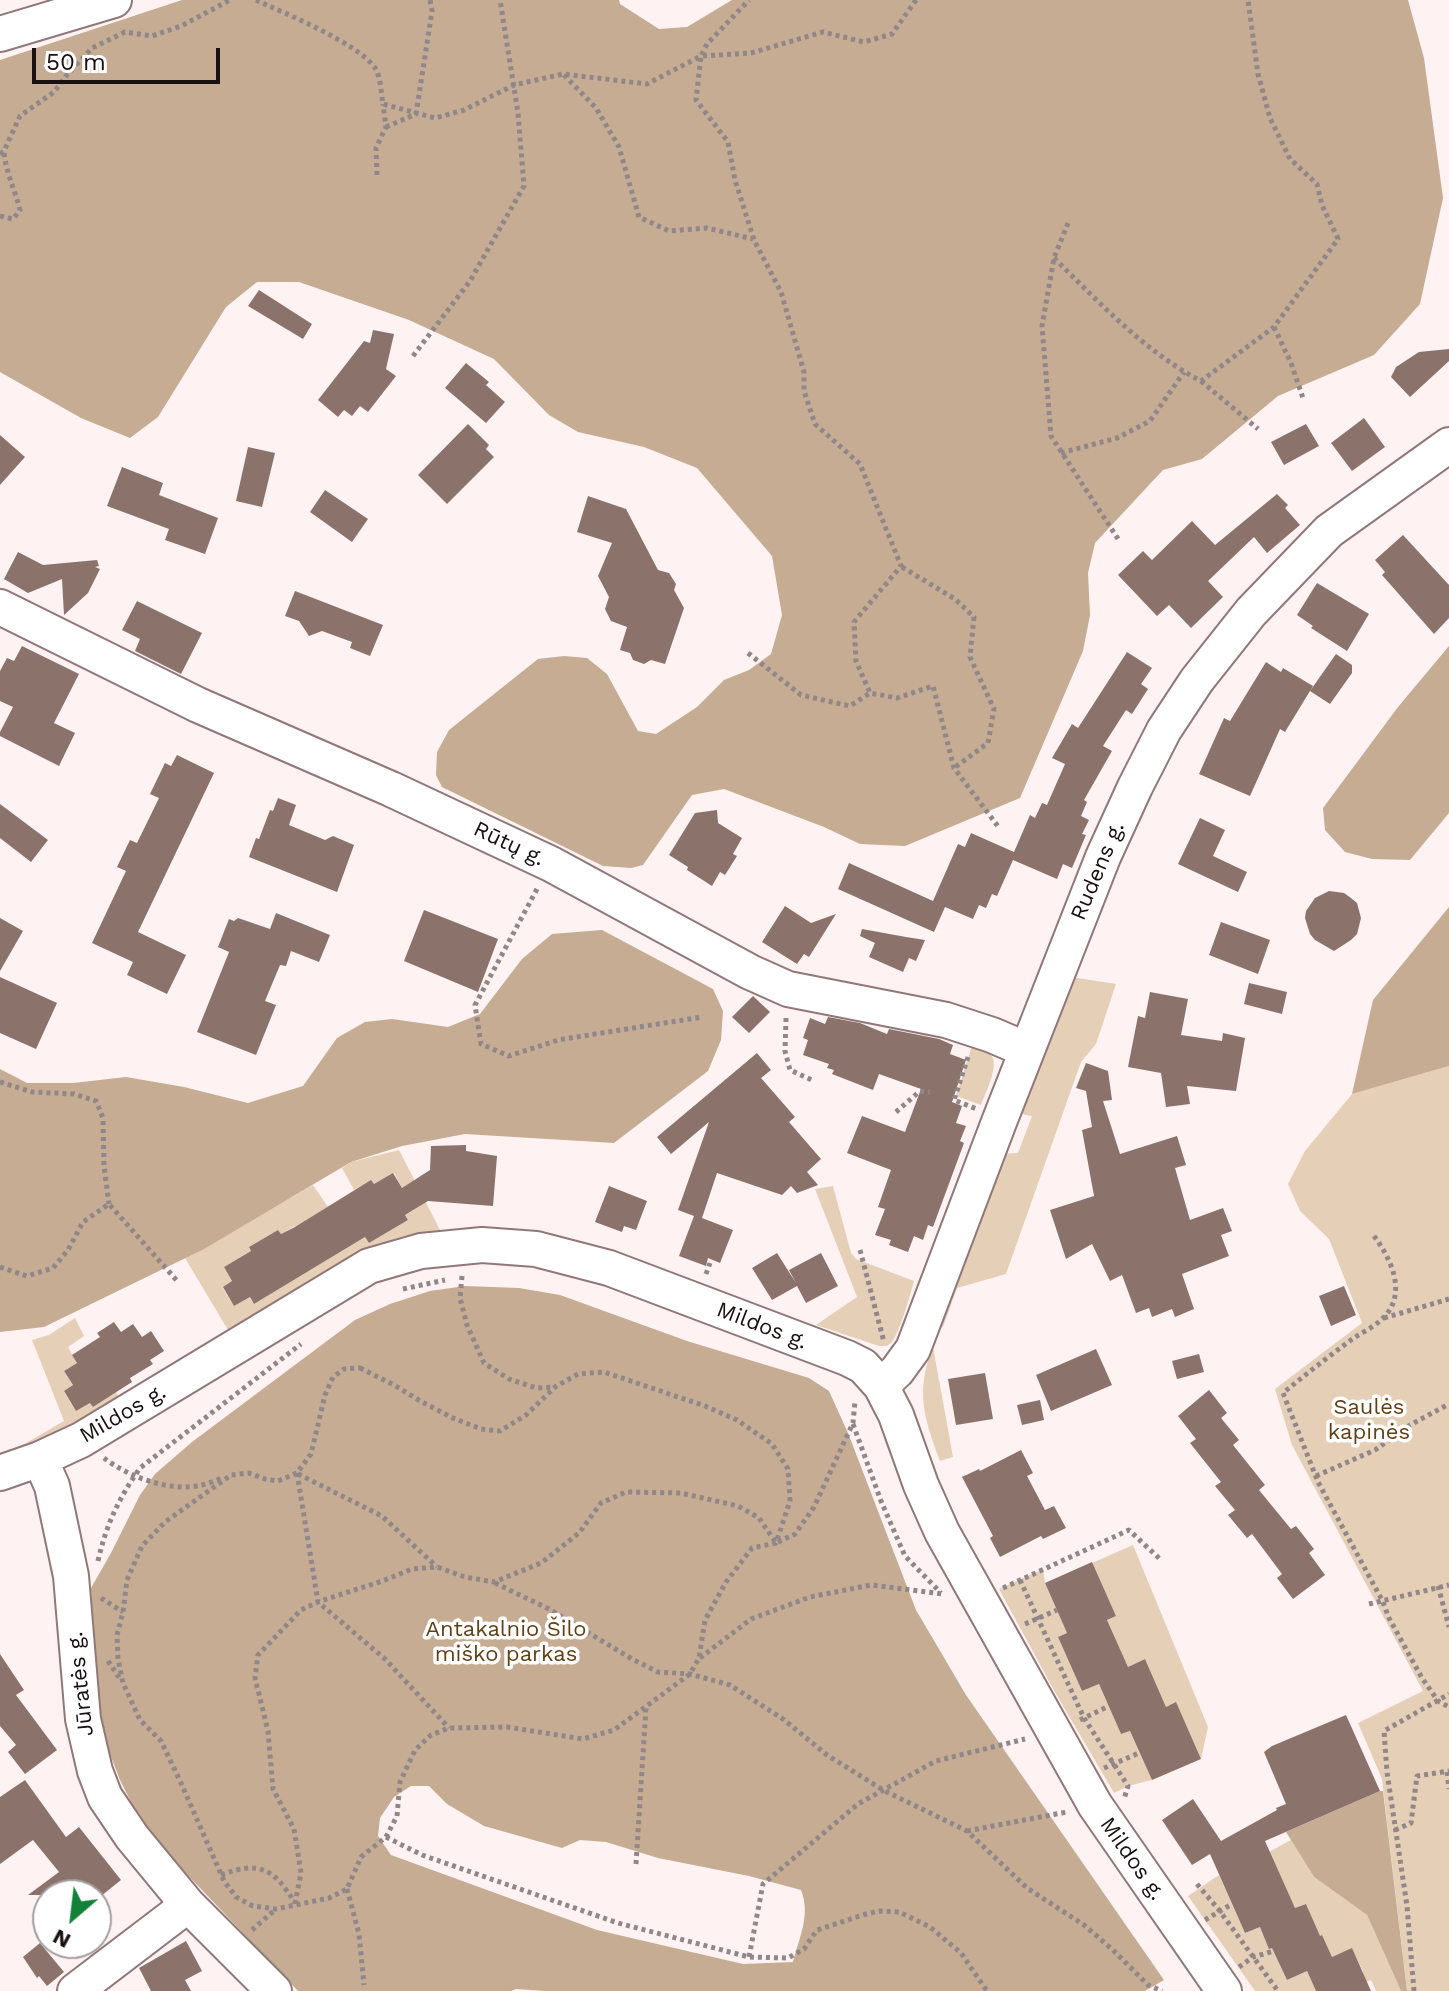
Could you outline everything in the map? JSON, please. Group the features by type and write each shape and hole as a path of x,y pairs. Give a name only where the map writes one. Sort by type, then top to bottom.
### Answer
{"street":[{"path":"0,34 114,0"},
{"name":"Rudens g.","path":"868,1392 897,1371 913,1349 1106,849 1164,730 1197,680 1251,612 1329,531 1449,445"},
{"name":"Rūtų g.","path":"0,607 198,705 391,789 551,864 750,972 788,989 946,1020 1027,1050"},
{"name":"Mildos g.","path":"0,1473 81,1440 369,1266 421,1251 479,1261 536,1249 609,1268 847,1358 863,1366 868,1392 896,1415 942,1532 1054,1732 1108,1804 1221,1986"},
{"name":"Jūratės g.","path":"40,1459 52,1486 71,1576 83,1719 87,1744 105,1797 132,1837 188,1905 274,1991"},
{"path":"75,1991 188,1905"}],"path":[{"path":"0,216 13,219 20,210 2,153 20,116 54,92 92,48 125,32 152,36 181,26 230,0"},
{"path":"256,0 348,45 365,56 377,71 386,127 376,148 377,175"},
{"path":"416,114 432,11 430,0"},
{"path":"413,356 470,281 524,186 514,85 500,0"},
{"path":"749,0 707,44 701,56 696,100 728,142 735,180 754,240 781,292 804,372 804,391 815,424 860,464 901,566 955,599 974,617 970,657 994,709 988,743 954,768"},
{"path":"383,104 435,118 464,110 514,85 563,74 647,84 701,56 751,53 823,32 864,42 892,34 916,0"},
{"path":"1201,381 1274,327 1338,239 1322,205 1317,184 1290,159 1270,118 1258,74 1248,0"},
{"path":"563,74 596,108 619,147 639,217 669,231 707,228 754,240"},
{"path":"386,127 416,114"},
{"path":"1068,223 1054,258 1042,326 1051,436 1120,542"},
{"path":"1054,258 1124,327 1201,381 1258,429"},
{"path":"1274,327 1304,401"},
{"path":"1061,453 1117,438 1150,421 1184,372"},
{"path":"870,693 856,661 854,622 901,566"},
{"path":"748,653 801,695 850,706 870,693 897,698 933,686 954,768 1000,829"},
{"path":"551,864 475,1005 481,1044 509,1056 558,1040 702,1017"},
{"path":"788,989 785,1051 790,1070 814,1081"},
{"path":"977,1030 954,1100 986,1112 999,1122"},
{"path":"0,1082 32,1092 74,1094 96,1101 103,1118 109,1204 179,1283"},
{"path":"896,1112 920,1091 930,1092"},
{"path":"0,1267 27,1276 53,1268 68,1250 83,1222 109,1204"},
{"path":"1374,1236 1384,1250 1397,1284 1395,1297 1383,1318"},
{"path":"860,1250 885,1348 913,1349"},
{"path":"479,1261 461,1277 460,1298 467,1325 484,1363 509,1379 536,1388 555,1387"},
{"path":"461,1277 479,1261"},
{"path":"400,1290 446,1280"},
{"path":"1449,1299 1383,1318 1283,1393 1316,1476 1389,1618 1422,1678 1438,1701 1449,1707"},
{"path":"98,1564 104,1536 123,1493 140,1468 308,1338"},
{"path":"81,1440 108,1461 135,1476 176,1488 199,1486 231,1475 249,1473 278,1481 297,1473 311,1454 325,1395 333,1377 344,1369 360,1368 453,1418 481,1429 500,1431 526,1415 555,1387 578,1374 604,1372 705,1406 737,1420 772,1444 788,1469 790,1501 776,1543"},
{"path":"364,1985 359,1934 347,1889 361,1857 386,1837 397,1816 400,1782 415,1750 431,1735 449,1728 507,1727 583,1739 614,1730 690,1674 699,1658 705,1620 726,1582 752,1548 776,1543 795,1534 814,1507 868,1392"},
{"path":"1316,1476 1375,1450 1410,1425 1449,1404"},
{"path":"853,1423 905,1556 943,1594"},
{"path":"297,1473 382,1516 437,1567 465,1577 494,1582 549,1609 658,1672 690,1674 730,1685 783,1719 827,1755 883,1790 967,1831 1027,1888 1084,1925 1148,1985 1162,1991"},
{"path":"297,1473 318,1602 385,1659 449,1728"},
{"path":"123,1683 117,1635 127,1580 142,1546 165,1522 231,1475"},
{"path":"494,1582 541,1563 579,1533 601,1503 626,1492 681,1493 738,1506 759,1518 776,1543"},
{"path":"699,1658 751,1619 810,1597 871,1585 978,1599 1129,1530 1162,1561"},
{"path":"295,1904 301,1873 294,1829 273,1789 268,1731 255,1678 258,1655 301,1610 412,1569 437,1567"},
{"path":"967,1831 1108,1804 1128,1786 1084,1718 1020,1580"},
{"path":"1369,1604 1449,1585"},
{"path":"1438,1586 1449,1627"},
{"path":"106,1653 140,1720 161,1741 221,1875 236,1897 253,1906 276,1909 329,1898 347,1889"},
{"path":"1414,1991 1407,1906 1384,1731 1449,1694"},
{"path":"636,1864 647,1707"},
{"path":"749,1957 763,1884 858,1804 936,1761 1054,1732"},
{"path":"1395,1830 1411,1823 1417,1776 1448,1772 1449,1789"},
{"path":"386,1837 422,1855 618,1923 749,1957 788,1958 804,1949 817,1930 879,1911 899,1912 930,1927 961,1953 987,1991"},
{"path":"221,1875 243,1867 265,1870 282,1882 295,1904"},
{"path":"1197,1884 1278,1991"},
{"path":"1221,1986 1253,1957 1274,1951"}],"green space":[{"path":"182,0 619,0 620,4 659,29 687,27 732,0 1408,0 1424,58 1443,198 1420,304 1374,355 1278,396 1202,459 1163,470 1095,543 1088,573 1090,615 1083,651 1020,798 905,846 860,844 724,789 692,795 643,865 631,868 603,866 442,787 436,775 437,752 449,730 538,659 564,656 587,658 607,674 638,731 656,734 697,707 724,680 749,670 771,654 782,615 772,556 697,468 644,447 578,432 549,415 494,359 409,320 299,282 257,282 226,307 158,417 130,438 81,418 0,372 0,60"},
{"path":"1449,646 1449,813 1410,860 1372,859 1345,852 1325,830 1323,808 1398,707"},
{"path":"1449,907 1449,1066 1352,1094 1373,1000"},
{"path":"602,930 713,989 723,1011 721,1040 708,1071 614,1143 465,1134 402,1146 351,1162 204,1249 44,1327 0,1332 0,1069 27,1083 73,1083 126,1077 248,1103 303,1086 337,1038 365,1022 392,1019 448,1027 480,1014 522,959 552,934"},
{"path":"1071,977 1116,984 1096,1044 1081,1062 1006,1274 957,1288 943,1327 937,1329 998,1154 1018,1153 1032,1116 1016,1113"},
{"path":"972,1046 988,1053 994,1064 981,1105 956,1096"},
{"name":"Saulės kapinės","path":"1449,1066 1449,1991 1407,1991 1382,1779 1358,1723 1423,1691 1292,1445 1275,1389 1362,1323 1329,1239 1300,1211 1288,1184 1305,1151 1352,1094"},
{"path":"399,1150 440,1230 397,1238 375,1246 312,1279 234,1332 228,1330 185,1258 313,1185 328,1207 304,1241 295,1226 281,1234 278,1230 224,1267 232,1281 223,1288 234,1306 250,1297 254,1304 365,1237 369,1243 408,1220 405,1215 420,1206 407,1185 402,1188 394,1173 354,1190 342,1168 351,1162"},
{"path":"833,1186 851,1253 856,1259 914,1281 898,1331 887,1346 816,1325 857,1297 815,1189"},
{"name":"Antakalnio Šilo miško parkas","path":"465,1286 519,1288 560,1295 687,1341 809,1378 829,1391 916,1610 966,1695 1164,1980 1145,1991 298,1991 163,1849 132,1804 110,1754 97,1701 91,1588 140,1495 155,1474 192,1442 355,1320 430,1291","holes":["411,1786 429,1786 447,1804 484,1826 562,1848 580,1840 606,1842 658,1858 801,1890 805,1908 793,1962 743,1964 597,1930 391,1855 378,1836 380,1818 394,1797"]},
{"path":"75,1318 84,1336 68,1347 77,1363 64,1371 73,1385 64,1392 76,1411 90,1403 93,1407 116,1392 118,1396 39,1444 21,1446 64,1421 32,1340 49,1335"},
{"path":"933,1347 953,1457 940,1461 926,1418 923,1392"},
{"path":"1133,1545 1208,1727 1201,1759 1175,1703 1166,1707 1145,1659 1128,1667 1107,1620 1116,1616 1092,1563"},
{"path":"1043,1569 1045,1583 1067,1633 1058,1637 1082,1691 1099,1684 1121,1734 1130,1731 1152,1780 1114,1793 999,1589"},
{"path":"1383,1791 1407,1991 1401,1991 1367,1915 1314,1877 1286,1832"},
{"path":"1291,1840 1314,1877 1367,1915 1401,1991 1376,1991 1371,1980 1364,1983 1363,1971 1352,1949 1332,1957 1322,1936 1316,1938 1315,1926 1306,1904 1295,1908 1265,1854"},
{"path":"1219,1875 1245,1933 1260,1927 1287,1980 1307,1971 1316,1991 1255,1991 1188,1896"}],"building":[{"path":"259,290 312,324 303,339 248,306"},
{"path":"373,330 394,334 386,369 396,376 368,412 360,406 352,416 344,410 338,417 318,400 364,341 370,343"},
{"path":"1449,349 1449,361 1410,397 1391,377 1396,367 1419,352"},
{"path":"466,363 489,382 486,385 505,402 486,423 445,388"},
{"path":"1364,418 1385,447 1352,471 1331,443"},
{"path":"468,424 489,445 486,449 494,457 447,504 418,475"},
{"path":"1306,424 1319,446 1284,465 1271,442"},
{"path":"0,435 25,457 0,485"},
{"path":"248,447 275,453 262,507 236,501"},
{"path":"122,467 163,483 159,495 218,518 205,554 165,540 169,529 107,506"},
{"path":"325,490 368,519 352,542 310,512"},
{"path":"1277,494 1300,525 1267,553 1254,537 1208,581 1223,597 1191,628 1169,605 1157,616 1118,575 1143,551 1152,560 1192,521 1215,545"},
{"path":"588,496 626,509 658,570 669,573 676,584 674,590 684,608 665,664 651,660 644,664 633,660 630,653 620,650 627,627 611,621 605,609 609,597 598,576 612,543 577,532"},
{"path":"1403,535 1449,585 1449,618 1434,634 1382,575 1385,572 1375,560"},
{"path":"18,552 43,565 97,560 99,566 95,567 100,569 88,593 64,615 62,579 28,593 4,579"},
{"path":"1317,583 1369,614 1347,651 1297,615"},
{"path":"295,591 383,625 370,656 350,648 352,642 322,631 309,636 299,621 285,616"},
{"path":"137,601 202,633 181,674 135,651 140,639 122,630"},
{"path":"22,646 79,674 54,723 75,733 59,766 0,736 13,707 0,701 0,671 7,658 14,661"},
{"path":"1127,652 1152,668 1141,684 1148,689 1132,714 1126,710 1103,746 1112,751 1084,800 1087,802 1081,816 1089,820 1072,868 1063,864 1057,879 1013,860 997,896 992,894 986,908 979,905 973,919 945,907 934,932 838,889 849,863 933,901 958,844 965,847 971,833 1014,852 1030,815 1035,818 1042,803 1047,805 1065,764 1052,758 1072,724 1078,728"},
{"path":"1336,654 1352,665 1352,673 1330,704 1310,691"},
{"path":"1266,662 1313,686 1285,732 1280,729 1250,796 1199,774 1224,718 1230,721"},
{"path":"177,755 214,773 138,932 186,955 167,994 127,975 133,962 92,943 126,871 117,867 130,840 137,843 159,798 150,794 165,763 171,766"},
{"path":"278,798 296,805 289,825 325,840 333,836 354,845 337,892 249,857"},
{"path":"0,804 48,840 31,862 0,838"},
{"path":"717,810 718,823 742,838 733,854 737,856 725,875 720,872 712,886 669,855 695,813"},
{"path":"1200,818 1225,830 1213,856 1247,872 1238,892 1178,864"},
{"path":"1329,891 1344,893 1357,903 1361,918 1357,934 1334,951 1315,940 1305,918 1315,898"},
{"path":"785,906 811,923 836,914 809,957 804,954 797,964 762,942"},
{"path":"424,910 498,939 478,992 404,961"},
{"path":"276,913 330,935 319,962 291,951 286,966 280,965 265,1001 276,1005 256,1055 197,1032 229,952 218,947 229,919 234,921 238,918 270,929"},
{"path":"0,918 23,931 0,971"},
{"path":"1221,922 1270,940 1258,974 1209,955"},
{"path":"862,929 925,940 916,961 909,958 903,972 869,957 875,943 860,936"},
{"path":"0,977 57,1003 36,1049 0,1033"},
{"path":"1249,983 1287,992 1282,1014 1244,1004"},
{"path":"1150,992 1188,999 1181,1035 1222,1041 1223,1033 1245,1038 1236,1091 1187,1086 1190,1104 1166,1107 1161,1073 1128,1067 1138,1016 1145,1018"},
{"path":"753,996 770,1012 749,1033 732,1017"},
{"path":"828,1017 860,1023 887,1034 889,1029 939,1039 953,1045 950,1054 966,1060 952,1102 962,1106 956,1123 966,1126 960,1141 964,1143 933,1227 928,1225 923,1240 914,1236 908,1252 889,1245 891,1240 875,1235 885,1209 878,1207 891,1170 847,1153 862,1116 905,1132 921,1089 879,1074 873,1090 832,1074 834,1070 827,1068 829,1064 803,1055 808,1040 803,1038 810,1018 825,1024"},
{"path":"757,1053 771,1070 761,1078 795,1117 789,1122 821,1159 807,1172 818,1185 797,1193 791,1186 782,1195 717,1173 702,1218 733,1230 720,1263 708,1258 706,1266 679,1256 694,1216 678,1210 709,1122 671,1154 657,1137"},
{"path":"1086,1063 1108,1071 1112,1100 1103,1101 1120,1154 1177,1136 1186,1165 1175,1168 1190,1220 1223,1208 1232,1231 1221,1235 1229,1256 1182,1274 1194,1309 1175,1317 1172,1309 1152,1317 1149,1308 1136,1313 1122,1275 1110,1281 1092,1244 1066,1259 1050,1210 1094,1196 1082,1130 1092,1127 1086,1091 1076,1088"},
{"path":"466,1145 466,1151 497,1156 493,1206 428,1201 405,1215 408,1220 369,1243 365,1237 254,1304 250,1297 234,1306 223,1287 232,1281 224,1267 251,1251 249,1247 278,1230 281,1234 295,1227 371,1180 374,1184 393,1173 402,1188 430,1170 431,1146"},
{"path":"609,1186 647,1201 636,1230 624,1226 622,1232 595,1222"},
{"path":"777,1253 796,1283 789,1270 821,1253 838,1286 806,1303 797,1286 772,1300 752,1268"},
{"path":"1344,1286 1356,1315 1331,1326 1319,1296"},
{"path":"114,1322 121,1332 133,1324 142,1337 151,1331 164,1351 150,1360 153,1364 130,1378 132,1382 93,1407 90,1403 76,1411 64,1391 73,1385 64,1371 77,1363 72,1355 100,1337 97,1333"},
{"path":"1096,1349 1112,1385 1051,1411 1036,1375"},
{"path":"1199,1354 1204,1372 1177,1379 1172,1361"},
{"path":"985,1373 993,1419 956,1425 948,1379"},
{"path":"1209,1390 1227,1413 1221,1418 1239,1440 1233,1445 1265,1485 1259,1490 1291,1529 1296,1526 1314,1549 1309,1553 1325,1575 1293,1599 1277,1578 1282,1574 1252,1534 1247,1538 1228,1515 1235,1510 1215,1486 1221,1482 1190,1443 1196,1439 1178,1416"},
{"path":"1040,1400 1044,1420 1022,1425 1017,1405"},
{"path":"1021,1450 1033,1473 1027,1476 1045,1510 1054,1506 1066,1528 1043,1539 1041,1536 1000,1557 990,1538 993,1536 962,1477"},
{"path":"1092,1562 1116,1616 1107,1620 1128,1667 1145,1659 1166,1707 1176,1702 1201,1759 1152,1780 1130,1731 1121,1734 1099,1684 1082,1691 1058,1637 1067,1633 1045,1583"},
{"path":"0,1654 24,1690 16,1695 57,1750 25,1774 8,1752 16,1745 0,1726"},
{"path":"1346,1715 1380,1791 1265,1841 1295,1908 1306,1904 1332,1957 1352,1948 1371,1991 1316,1991 1307,1971 1287,1980 1260,1927 1245,1933 1210,1854 1192,1865 1162,1820 1193,1799 1221,1841 1277,1810 1286,1804 1264,1752"},
{"path":"25,1780 66,1837 79,1827 121,1880 112,1887 112,1879 50,1879 59,1872 33,1840 0,1864 0,1797"},
{"path":"186,1941 202,1971 185,1980 191,1991 151,1991 139,1968"},
{"path":"32,1950 32,1959 53,1959 64,1972 47,1986 39,1976 37,1978 23,1957"}]}
